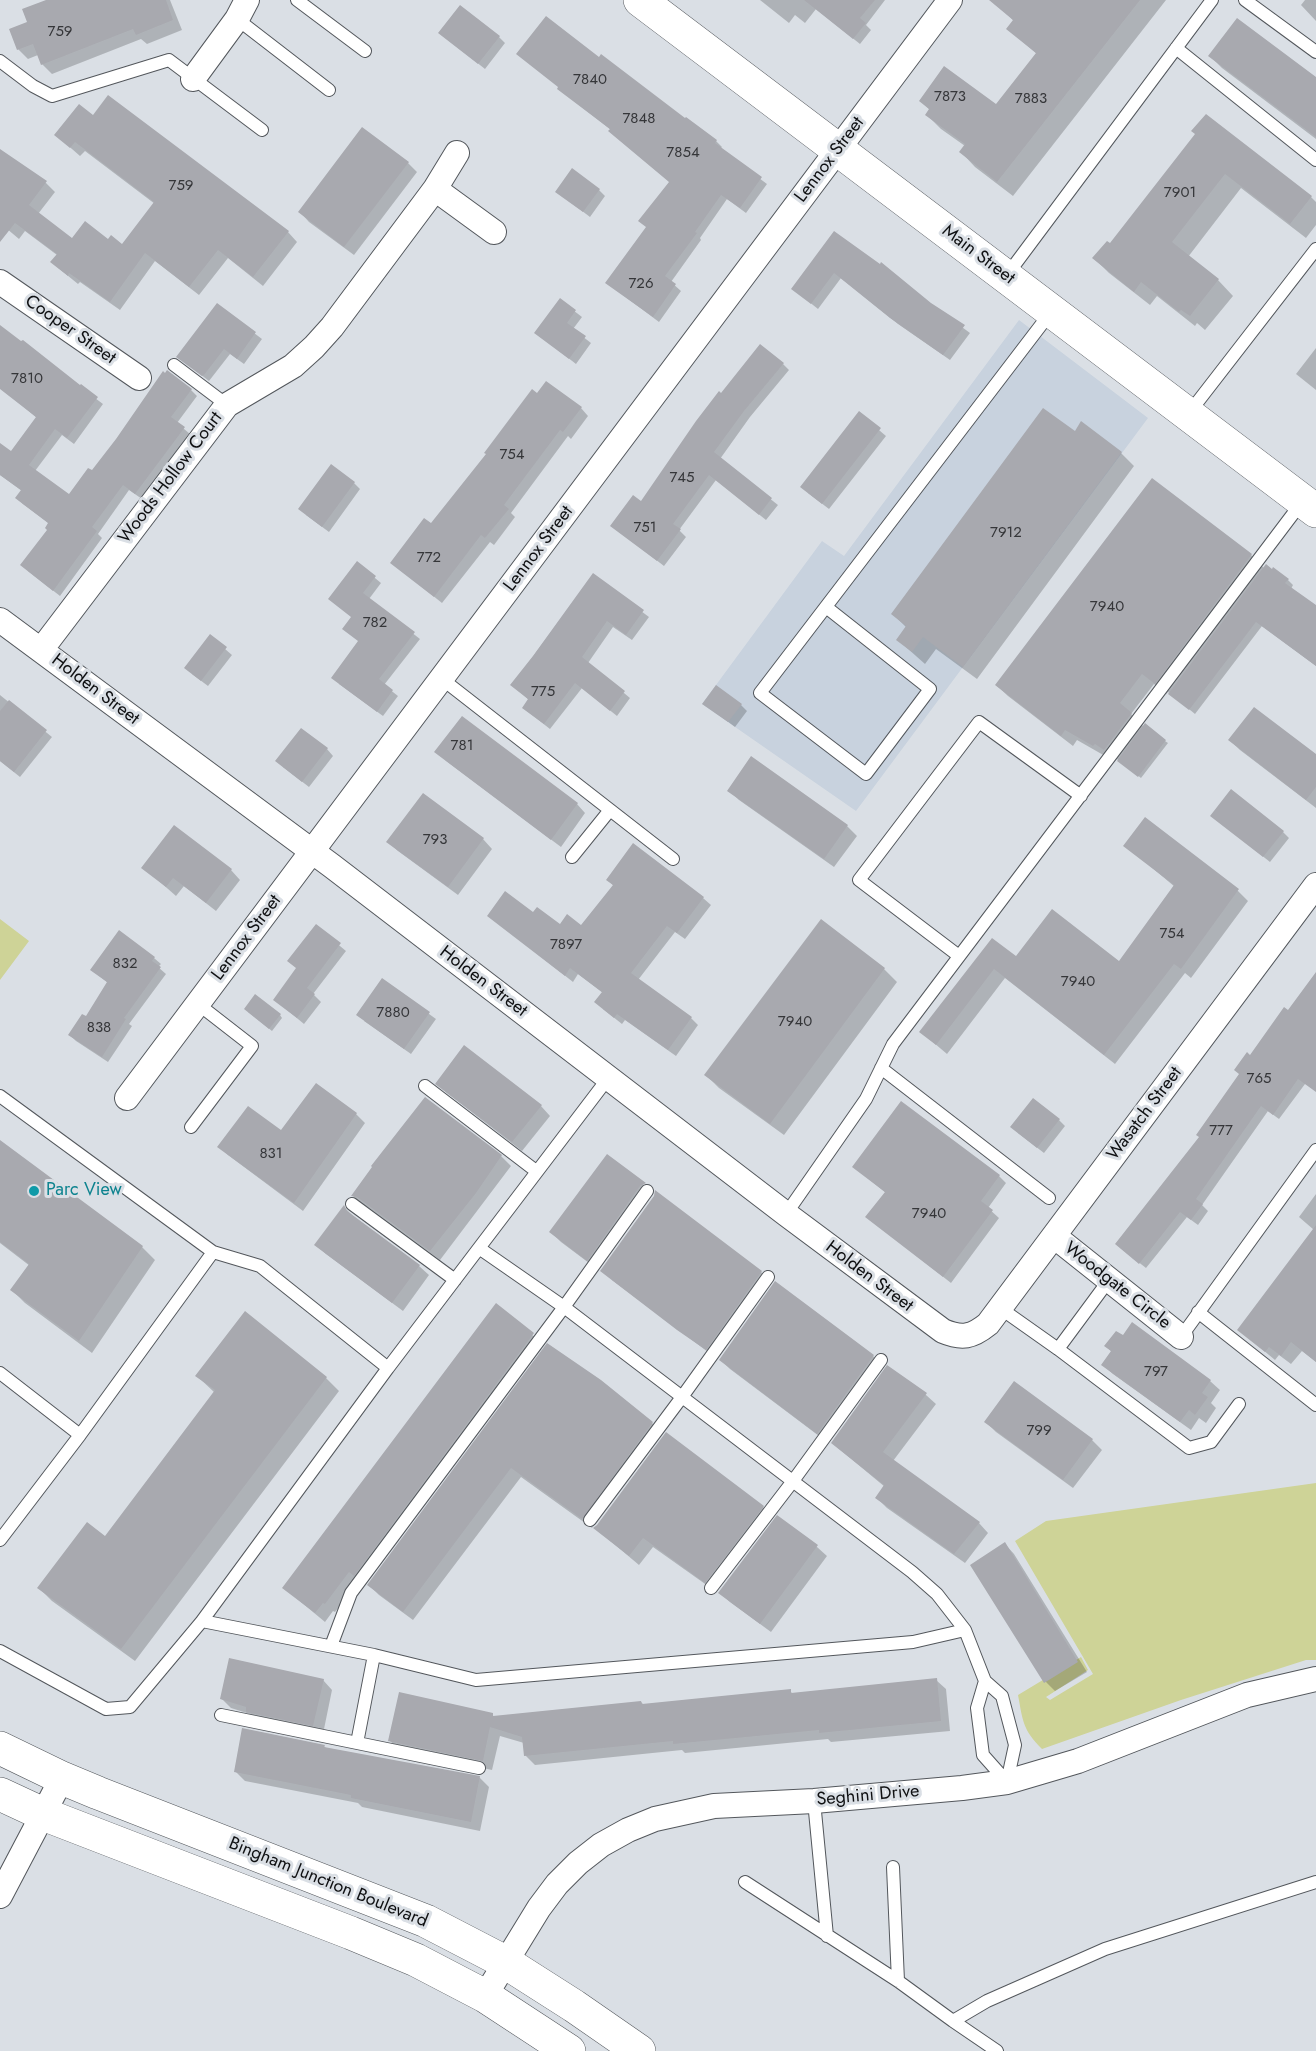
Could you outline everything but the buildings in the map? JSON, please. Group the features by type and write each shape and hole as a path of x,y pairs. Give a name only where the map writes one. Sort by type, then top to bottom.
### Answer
{"main road":[{"name":"Main Street","path":"640,0 1310,506"},
{"name":"Bingham Junction Boulevard","path":"0,1748 62,1778 435,1925 505,1962 639,2051"},
{"name":"Bingham Junction Boulevard","path":"0,1794 43,1814 383,1946 441,1972 485,1996 569,2051"}],"street":[{"name":"Lennox Street","path":"127,1098 950,0"},
{"path":"193,79 242,9"},
{"name":"Woods Hollow Court","path":"41,650 226,405 293,366 332,327 435,189 457,153"},
{"path":"435,189 494,232"},
{"name":"Cooper Street","path":"0,282 139,378"},
{"name":"Holden Street","path":"0,620 312,851 942,1331 955,1336 968,1336"},
{"name":"Wasatch Street","path":"968,1336 988,1324 1316,885"},
{"name":"Woodgate Circle","path":"1054,1236 1181,1337"},
{"name":"Seghini Drive","path":"485,1996 539,1908 557,1884 601,1845 628,1830 655,1819 714,1806 814,1801 1007,1782 1078,1761 1247,1695 1316,1679"},
{"path":"0,1896 62,1778"}],"lane":[{"path":"297,0 365,51"},
{"path":"1006,276 1212,0"},
{"path":"1245,0 1316,52"},
{"path":"242,9 329,90"},
{"path":"1176,48 1316,160"},
{"path":"0,62 33,86 52,96 169,60 262,130"},
{"path":"1189,414 1316,249"},
{"path":"826,607 930,689 866,774 760,693 1052,311"},
{"path":"174,365 226,405"},
{"path":"786,1214 866,1099 892,1044 1081,795 1310,506"},
{"path":"442,679 673,859"},
{"path":"959,956 859,880 979,722 1081,795"},
{"path":"572,857 610,810"},
{"path":"191,1127 252,1046 198,1005"},
{"path":"881,1068 1048,1198"},
{"path":"0,1651 106,1709 130,1707 202,1621 388,1368 609,1077"},
{"path":"425,1086 536,1171"},
{"path":"0,1096 213,1252 260,1266 388,1368"},
{"path":"1181,1337 1316,1150"},
{"path":"331,1646 351,1593 564,1307 647,1191"},
{"path":"352,1204 454,1280"},
{"path":"479,1248 564,1307 912,1572 937,1594 965,1630 985,1681 1002,1696 1016,1745 1007,1782"},
{"path":"0,1540 80,1435 213,1252"},
{"path":"590,1520 768,1277"},
{"path":"1058,1349 1109,1280"},
{"path":"1000,1308 1189,1448 1211,1442 1239,1404"},
{"path":"1198,1312 1316,1405"},
{"path":"711,1588 881,1360"},
{"path":"0,1373 80,1435"},
{"path":"202,1621 374,1655 476,1680 913,1642 965,1630"},
{"path":"357,1743 374,1655"},
{"path":"985,1681 977,1708 983,1755 1007,1782"},
{"path":"221,1714 479,1768"},
{"path":"814,1801 827,1935"},
{"path":"893,1867 897,1981"},
{"path":"745,1882 897,1981 997,2051"},
{"path":"953,2020 987,2001 1105,1949 1316,1882"}],"shaded area":[{"path":"1019,320 1148,418 856,811 702,704 822,541 844,556"}],"green space":[{"path":"0,919 29,941 0,980"},
{"path":"1316,1483 1316,1660 1306,1660 1181,1700 1042,1749 1025,1725 1018,1695 1081,1657 1088,1670 1046,1697 1050,1700 1093,1674 1015,1541 1046,1521"}],"place":[{"name":"Parc View","path":"34,1191"}]}
